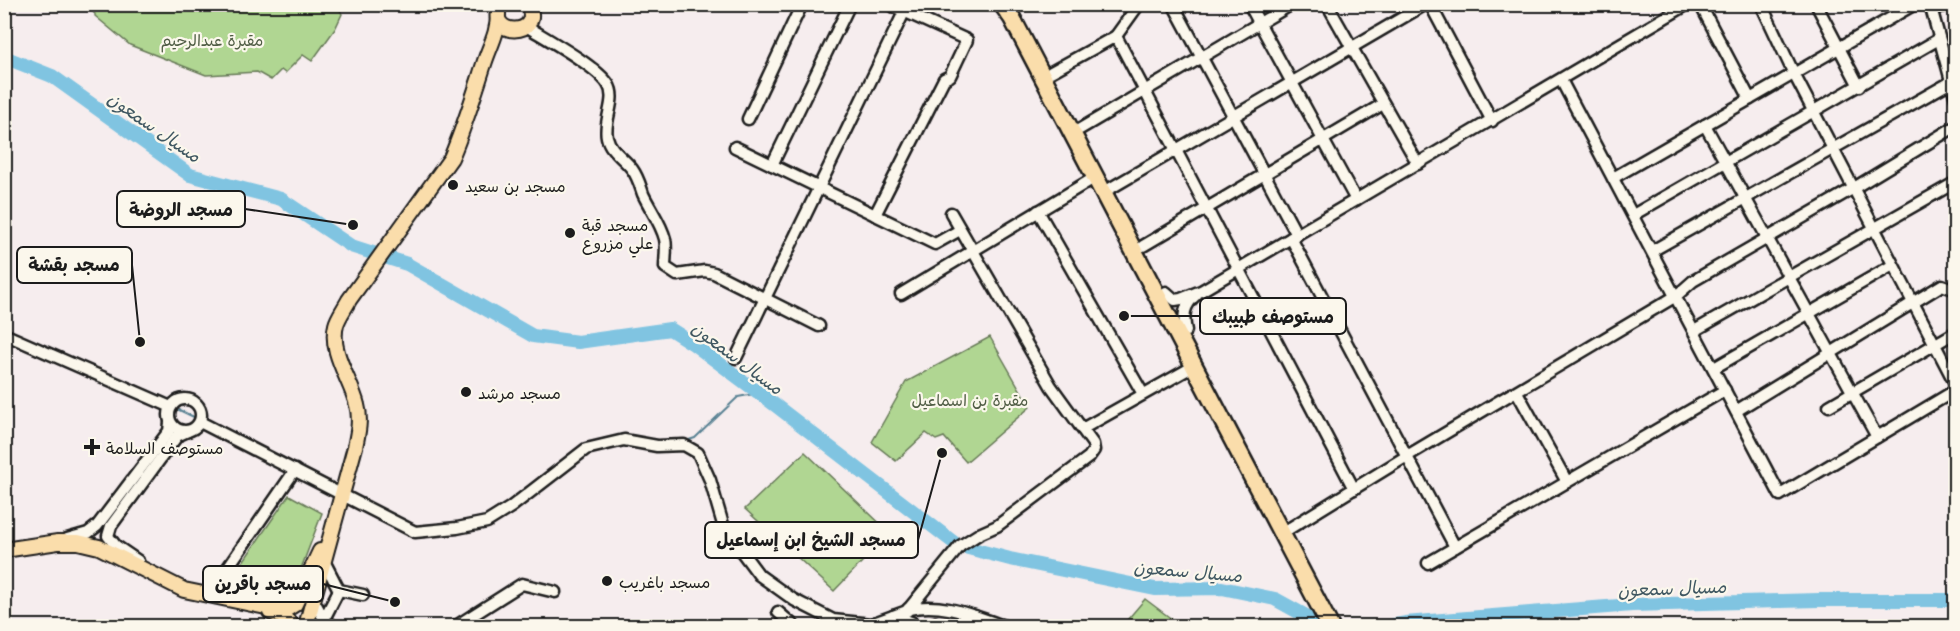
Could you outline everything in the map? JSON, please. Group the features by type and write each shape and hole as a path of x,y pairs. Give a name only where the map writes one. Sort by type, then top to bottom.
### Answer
{"highway":[{"path":"1002,4 1143,246 1284,532 1320,619 1330,627"},
{"path":"1014,4 1051,72 1094,178 1337,627"}],"main road":[{"path":"500,9 499,20 506,28 527,16"},
{"path":"306,627 359,426 357,406 338,354 335,339 336,325 349,300 451,158 498,29 500,9"},
{"path":"487,56 527,16"},
{"path":"4,550 58,542 78,542 99,547 184,590 276,609 287,609 295,604 336,517"},
{"path":"246,603 283,616 292,627"}],"street":[{"path":"748,119 802,4"},
{"path":"772,165 850,4"},
{"path":"875,215 944,79 950,76 967,40 906,8 888,4"},
{"path":"1051,72 1116,36 1139,4"},
{"path":"1173,4 1264,174 1294,237 1455,547"},
{"path":"1250,4 1356,200"},
{"path":"1076,132 1292,4"},
{"path":"1327,4 1350,49 1418,164"},
{"path":"1111,188 1428,4 1492,121"},
{"path":"1186,331 1183,315 1192,297 1201,291 1688,4"},
{"path":"1700,4 1750,99"},
{"path":"1761,4 1794,74 1956,385"},
{"path":"1816,4 1859,86"},
{"path":"1613,178 1915,4"},
{"path":"1955,4 1931,7 1956,99"},
{"path":"736,358 906,8"},
{"path":"527,16 601,75 610,87 612,98 606,125 607,139 637,175 666,240 665,267 677,274 705,271 714,273 819,326"},
{"path":"1116,36 1354,489"},
{"path":"1633,215 1940,39"},
{"path":"1561,80 1780,495 1956,390"},
{"path":"1652,251 1951,82"},
{"path":"1143,246 1383,104"},
{"path":"1705,125 1877,437"},
{"path":"1284,532 1676,296 1693,281 1956,126"},
{"path":"735,147 934,244 960,230"},
{"path":"901,294 1094,178"},
{"path":"1694,331 1956,182"},
{"path":"1038,211 1143,394"},
{"path":"908,609 960,546 997,526 1091,455 1094,450 1093,444 1051,386 951,213"},
{"path":"1714,368 1893,265"},
{"path":"1736,411 1942,285 1956,290"},
{"path":"1166,292 1175,300 1201,291"},
{"path":"1829,406 1956,332"},
{"path":"4,334 171,407"},
{"path":"1082,429 1194,366"},
{"path":"1428,563 1725,390"},
{"path":"1517,392 1568,482"},
{"path":"58,542 88,533 97,526 169,431 171,407 179,400 190,400 198,406 200,422 197,426 177,436 114,521 108,536 116,546 165,580"},
{"path":"200,422 415,532 457,528 487,522 511,507 586,449 624,440 657,447 684,446 698,453 710,480 724,528 759,574 794,600 848,625 871,624 908,609 926,606 944,607 1004,627"},
{"path":"170,423 177,430 188,431"},
{"path":"209,595 295,470"},
{"path":"324,561 339,590"},
{"path":"456,627 522,584 555,592"},
{"path":"339,590 363,595"},
{"path":"324,619 339,590"},
{"path":"314,601 324,619 333,627"},
{"path":"778,612 794,627"},
{"path":"966,627 975,616"},
{"path":"820,627 827,617"},
{"path":"885,620 911,625"}],"green space":[{"name":"مقبرة عبدالرحيم","path":"85,5 337,5 342,14 335,29 312,61 303,55 285,73 281,70 271,80 257,72 206,75 130,45"},
{"name":"مقبرة بن اسماعيل","path":"990,337 1030,407 966,462 944,437 936,440 926,433 896,461 872,442 906,382"},
{"path":"805,452 890,533 834,591 745,509"},
{"path":"289,495 322,513 291,595 281,601 229,582"},
{"path":"1145,599 1181,626 1122,626"}],"waterway":[{"name":"مسيال سمعون","path":"4,57 52,76 190,175 281,199 351,246 407,264 533,336 578,342 670,329 775,405 957,545 1010,559 1155,589 1222,588 1275,599 1324,626"},
{"path":"686,441 695,438 738,397 759,393"},
{"path":"173,407 198,419"},
{"path":"749,554 763,570 789,590"},
{"name":"مسيال سمعون","path":"1390,626 1632,605 1819,600 1956,600"}],"place":[{"name":"مسجد بن سعيد","path":"453,185"},
{"name":"مسجد الروضة","path":"353,225"},
{"name":"مسجد قبة علي مزروع","path":"570,233"},
{"name":"مستوصف طبيبك","path":"1124,316"},
{"name":"مسجد بقشة","path":"140,342"},
{"name":"مسجد مرشد","path":"466,392"},
{"name":"مستوصف السلامة","path":"92,447"},
{"name":"مسجد الشيخ ابن إسماعيل","path":"942,453"},
{"name":"مسجد باغريب","path":"607,581"},
{"name":"مسجد باقرين","path":"395,602"}]}
